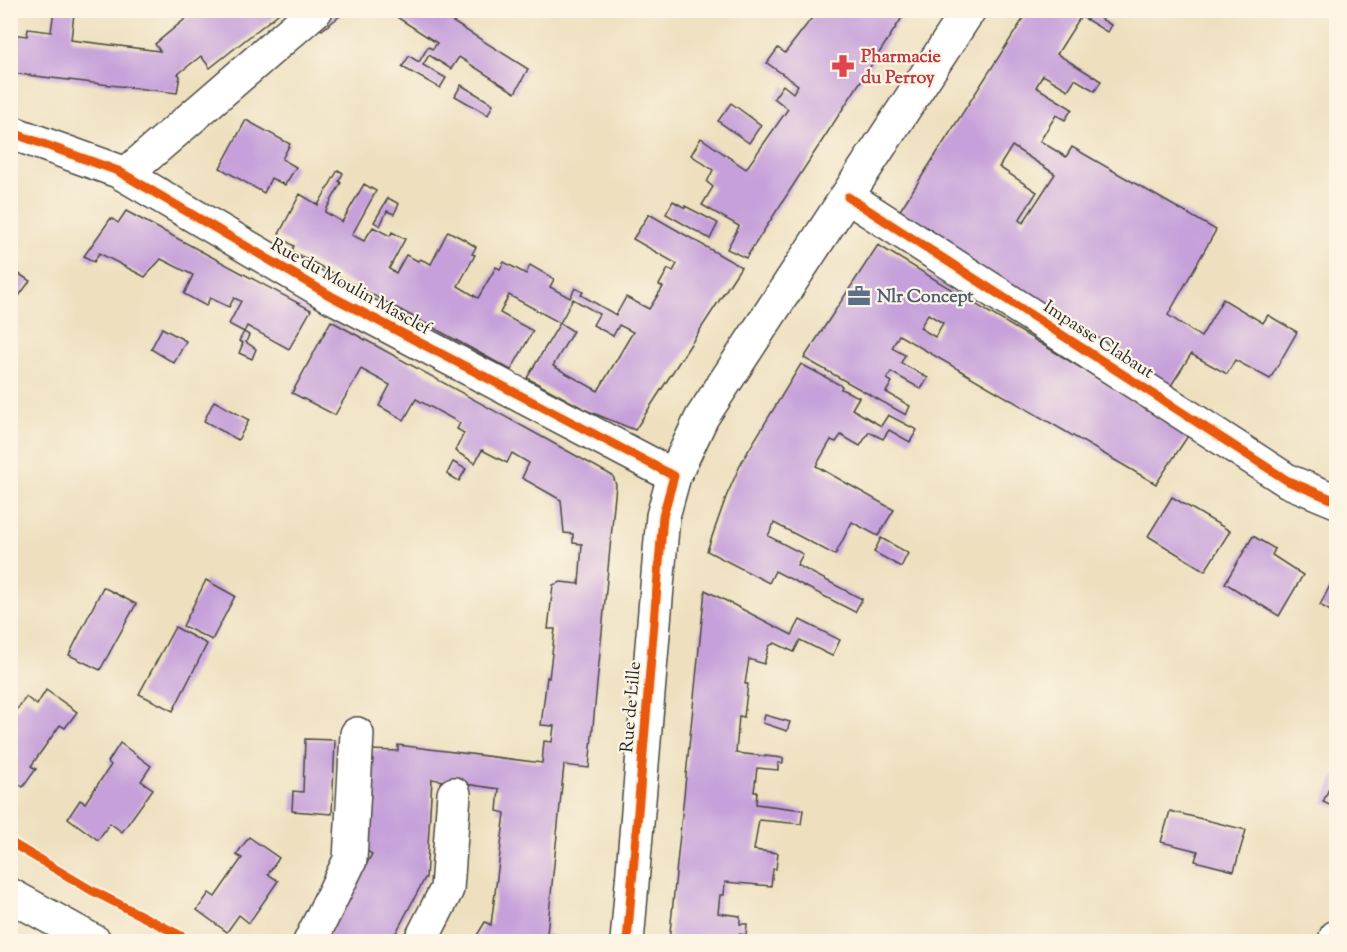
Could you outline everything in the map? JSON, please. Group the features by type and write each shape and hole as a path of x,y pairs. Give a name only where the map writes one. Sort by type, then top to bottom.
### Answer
{"street":[{"path":"125,175 316,10"},
{"name":"Rue de Lille","path":"627,942 663,516 674,476 702,417 969,10"},
{"name":"Rue du Moulin Masclef","path":"10,132 118,171 331,297 674,476"},
{"name":"Impasse Clabaut","path":"848,197 1288,481 1336,501"},
{"path":"310,942 350,860 357,734"},
{"path":"420,942 447,889 453,794"},
{"path":"10,895 95,942"},
{"path":"1335,942 1336,937"}],"building":[{"path":"54,10 74,13 71,40 160,51 155,44 196,10 218,10 220,13 223,10 283,10 210,68 201,56 178,74 180,76 177,93 10,73 10,34 27,36 28,29 51,32"},
{"path":"333,10 340,16 322,30 314,27"},
{"path":"386,10 434,10 528,69 515,93 459,57 451,69 429,55 423,65 446,78 440,88 402,67 409,56 419,62 428,47 433,49 437,43"},
{"path":"818,10 907,10 746,258 727,249 739,226 702,205 713,187 707,182 713,170 691,155 701,138 746,169 788,109 774,98 783,85 793,93 798,85 767,63 778,48 785,53"},
{"path":"1029,10 1087,10 1111,25 1107,32 1081,16 1057,54 1101,81 1095,91 1075,79 1068,90 1043,75 1036,87 1072,109 1065,120 1056,115 1040,141 1066,157 1072,147 1216,230 1168,315 1201,337 1223,299 1263,323 1268,315 1297,332 1270,379 1235,360 1227,374 1191,354 1167,392 895,218","holes":["1012,146 1055,174 1023,223 1019,220 1037,192 999,167"]},
{"path":"461,85 493,104 488,115 455,96"},
{"path":"731,103 761,125 749,143 718,121"},
{"path":"246,120 290,144 282,159 296,167 285,185 271,178 264,193 220,168"},
{"path":"338,170 343,173 339,181 341,183 325,212 342,222 364,184 376,191 352,235 364,241 373,227 390,236 392,232 405,239 389,269 396,273 406,255 431,264 448,231 465,240 476,247 472,254 475,255 458,286 478,298 496,267 500,269 504,262 526,274 530,265 554,279 550,287 570,298 575,288 583,292 581,295 616,315 626,297 649,309 663,287 659,285 668,269 673,271 677,264 633,239 649,214 741,267 635,430 588,411 527,378 560,323 509,295 500,313 533,331 511,370 292,251 294,246 278,236 300,194 318,205","holes":["573,299 599,314 593,325 613,336 619,325 633,332 598,391 553,366 573,331 560,323"]},
{"path":"388,198 399,204 394,214 387,211 380,226 374,222"},
{"path":"673,201 718,223 710,239 666,214"},
{"path":"126,211 311,310 289,349 247,326 244,332 229,324 241,301 234,298 229,307 210,298 206,306 184,294 193,275 161,259 145,277 99,253 94,262 84,256 111,218 118,223"},
{"path":"878,245 1091,374 1188,436 1156,484 899,335 892,348 905,355 901,363 928,378 921,389 891,372 887,379 892,382 886,392 910,406 906,415 804,358","holes":["928,314 943,323 935,337 920,328"]},
{"path":"10,268 30,281 10,308"},
{"path":"331,321 613,476 616,485 589,768 564,765 547,934 563,938 566,942 473,942 485,922 491,925 505,813 497,811 499,789 432,779 426,878 391,942 324,942 372,854 367,851 369,750 398,751 398,745 542,763 544,741 552,742 554,726 541,725 555,629 548,629 553,585 561,582 579,584 582,544 573,543 573,534 564,533 561,500 522,478 529,463 512,453 507,463 482,450 475,463 455,451 464,433 457,429 460,423 416,399 404,420 379,406 390,385 361,369 335,415 292,393"},
{"path":"162,328 186,341 174,363 151,349"},
{"path":"244,332 249,335 246,342 256,349 252,359 239,353 243,343 239,341"},
{"path":"801,364 842,386 841,389 859,397 852,409 881,426 888,415 917,430 910,442 889,430 883,439 869,432 860,446 841,435 836,442 831,440 816,466 894,510 878,536 852,522 835,555 774,523 768,536 803,554 797,565 862,599 855,612 775,571 769,583 707,551 726,497 742,461"},
{"path":"214,401 249,420 238,440 204,421"},
{"path":"453,462 466,469 459,481 447,474"},
{"path":"1172,497 1230,531 1205,571 1148,536"},
{"path":"1253,536 1275,549 1272,555 1303,575 1279,616 1225,583"},
{"path":"881,538 908,553 901,567 874,552"},
{"path":"1336,574 1336,604 1332,612 1320,605"},
{"path":"206,580 235,596 212,640 183,626"},
{"path":"103,587 136,604 100,670 69,655"},
{"path":"705,590 792,635 800,620 840,640 832,656 800,640 794,652 775,643 769,646 764,664 749,659 745,684 748,684 744,717 739,716 736,753 783,758 783,763 778,763 778,770 757,768 754,792 757,792 756,804 803,810 801,824 759,820 754,850 778,853 771,886 725,882 724,895 720,895 718,913 740,916 740,924 747,924 746,935 739,934 739,939 718,938 717,942 669,942"},
{"path":"175,627 207,644 173,711 139,694"},
{"path":"46,690 77,712 65,728 60,725 31,766 36,769 23,787 10,778 10,719 26,697 37,705"},
{"path":"765,715 790,722 787,731 763,723"},
{"path":"305,739 335,740 332,814 292,811 293,791 303,792"},
{"path":"120,743 151,766 141,781 153,789 122,832 110,823 98,840 68,818 80,800 85,803 111,765 108,762"},
{"path":"1336,773 1336,808 1323,802"},
{"path":"1170,811 1246,830 1234,871 1195,861 1198,851 1161,842"},
{"path":"249,837 279,858 268,874 278,881 249,923 239,915 227,932 197,910 209,893 215,897 242,858 236,855"}],"cycle path":[{"path":"10,132 118,171 331,296 674,476 663,516 627,942"},
{"path":"848,197 1288,481 1336,501"},
{"path":"10,842 91,890 193,942"}],"place":[{"name":"Pharmacie du Perroy","path":"843,66"},
{"name":"Nlr Concept","path":"859,296"}]}
